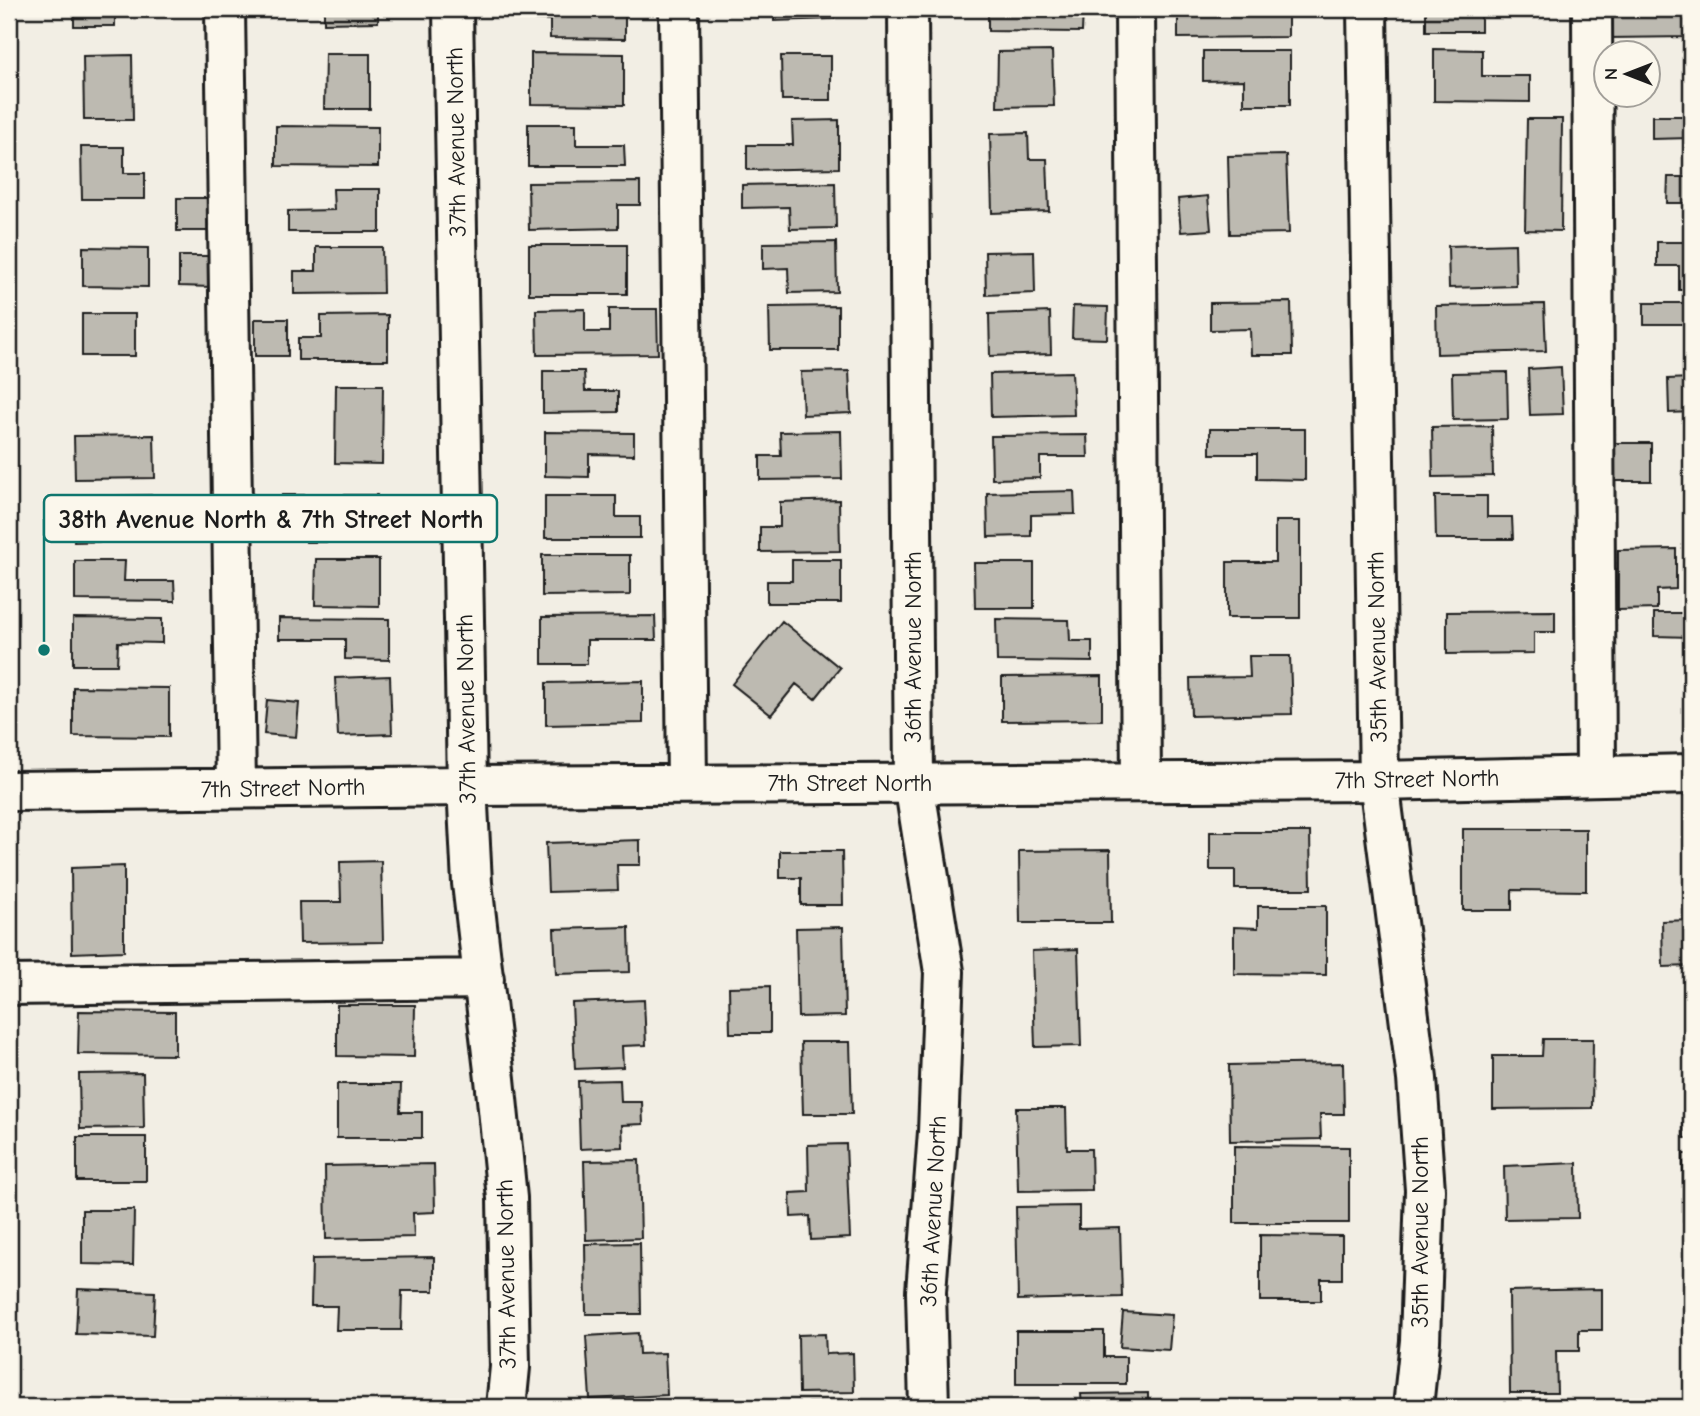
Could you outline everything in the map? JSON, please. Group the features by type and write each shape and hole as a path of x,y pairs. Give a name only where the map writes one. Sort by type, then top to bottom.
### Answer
{"street":[{"path":"225,9 236,788"},
{"name":"37th Avenue North","path":"453,9 467,786 472,883 507,1198 510,1367 506,1407"},
{"path":"679,9 687,784"},
{"name":"36th Avenue North","path":"908,9 914,783 944,972 938,1132 926,1292 929,1407"},
{"path":"1135,9 1142,782"},
{"name":"35th Avenue North","path":"1367,9 1379,781 1417,1079 1425,1190 1420,1341 1413,1407"},
{"path":"1592,9 1596,776"},
{"name":"7th Street North","path":"9,791 1379,781 1691,774"},
{"path":"9,985 484,979"}],"building":[{"path":"74,9 115,9 115,26 74,26"},
{"path":"324,9 378,9 378,22 324,23"},
{"path":"526,9 625,9 625,39 550,38 550,20 526,19"},
{"path":"774,9 833,9 834,19 774,21"},
{"path":"988,9 1083,9 1082,32 988,31"},
{"path":"1288,9 1288,37 1178,38 1178,11"},
{"path":"1426,9 1481,9 1481,31 1426,31"},
{"path":"1494,9 1525,9 1526,16 1494,17"},
{"path":"1607,9 1691,9 1691,37 1607,38"},
{"path":"1434,49 1482,50 1482,76 1530,76 1530,102 1434,101"},
{"path":"1052,51 1054,106 997,107 998,52"},
{"path":"1203,51 1290,51 1290,105 1244,105 1244,80 1203,81"},
{"path":"531,53 624,54 624,105 531,104"},
{"path":"325,54 370,54 370,109 324,109"},
{"path":"132,55 133,120 84,120 83,56"},
{"path":"781,56 831,56 831,100 782,100"},
{"path":"1691,56 1691,103 1689,103"},
{"path":"1652,116 1691,116 1691,138 1652,139"},
{"path":"1527,119 1562,119 1561,231 1525,230"},
{"path":"839,120 839,168 747,170 747,145 793,145 792,121"},
{"path":"528,124 576,124 576,145 624,145 625,166 528,166"},
{"path":"276,126 378,127 378,167 276,166"},
{"path":"1028,133 1029,159 1047,159 1049,211 992,213 990,134"},
{"path":"81,147 124,147 124,173 145,173 145,199 82,199"},
{"path":"1286,155 1289,233 1230,234 1228,156"},
{"path":"1668,177 1691,177 1691,203 1667,203"},
{"path":"640,182 640,205 618,205 618,228 529,230 528,183"},
{"path":"835,183 836,228 790,229 789,207 742,208 742,185"},
{"path":"333,189 380,189 380,232 288,232 288,211 334,210"},
{"path":"1208,196 1211,230 1181,232 1178,199"},
{"path":"177,198 209,198 209,231 177,231"},
{"path":"836,242 837,292 789,293 788,268 763,269 763,243"},
{"path":"1657,242 1691,242 1691,290 1679,290 1679,266 1657,266"},
{"path":"1515,244 1516,286 1449,288 1448,246"},
{"path":"529,245 627,245 627,294 529,294"},
{"path":"83,247 148,248 148,287 83,286"},
{"path":"316,247 382,247 383,293 294,294 294,271 316,271"},
{"path":"1034,251 1035,293 986,295 985,252"},
{"path":"179,256 212,256 212,287 179,286"},
{"path":"1291,302 1292,355 1251,355 1250,329 1210,330 1210,303"},
{"path":"1644,303 1691,303 1691,324 1644,324"},
{"path":"1544,304 1546,351 1437,354 1436,306"},
{"path":"838,306 838,350 770,350 769,307"},
{"path":"1073,306 1108,307 1107,339 1072,338"},
{"path":"585,309 585,332 609,332 609,309 657,309 658,354 537,355 536,310"},
{"path":"1050,312 1051,354 990,356 989,314"},
{"path":"82,314 135,314 135,356 82,356"},
{"path":"388,315 388,360 298,360 298,338 321,338 321,316"},
{"path":"255,319 288,319 288,356 255,356"},
{"path":"1561,367 1563,414 1530,415 1528,369"},
{"path":"543,371 584,371 585,391 618,391 618,412 543,413"},
{"path":"849,371 851,413 803,415 801,372"},
{"path":"1072,372 1074,415 991,417 990,374"},
{"path":"1507,372 1508,419 1453,420 1452,373"},
{"path":"1691,378 1691,412 1669,413 1668,379"},
{"path":"336,385 383,385 382,464 335,463"},
{"path":"1492,426 1493,476 1433,477 1432,427"},
{"path":"1210,429 1305,429 1305,480 1257,479 1257,454 1210,454"},
{"path":"841,431 842,479 760,480 760,456 781,456 780,432"},
{"path":"545,432 634,433 634,455 589,454 589,477 545,476"},
{"path":"154,435 155,478 75,479 74,436"},
{"path":"1087,435 1088,457 1040,457 1040,478 992,479 991,436"},
{"path":"1613,443 1651,443 1651,481 1613,481"},
{"path":"1074,491 1075,514 1031,515 1031,536 988,537 987,493"},
{"path":"157,495 157,518 115,519 116,541 74,542 73,497"},
{"path":"282,495 377,495 378,542 306,542 306,519 282,519"},
{"path":"545,496 616,496 616,517 640,517 640,538 545,538"},
{"path":"1435,496 1487,496 1487,517 1512,517 1513,539 1436,539"},
{"path":"839,500 840,551 760,552 760,527 780,527 780,502"},
{"path":"1275,521 1300,521 1300,618 1227,618 1227,562 1275,562"},
{"path":"1676,549 1676,589 1657,590 1657,609 1618,610 1618,550"},
{"path":"542,555 630,555 630,595 542,596"},
{"path":"316,559 379,559 379,606 315,605"},
{"path":"792,560 841,560 841,603 767,603 767,581 792,581"},
{"path":"75,561 125,561 124,581 174,581 175,601 75,600"},
{"path":"974,563 1034,563 1034,608 975,608"},
{"path":"1555,611 1555,632 1534,632 1534,653 1447,654 1447,612"},
{"path":"1654,613 1691,613 1691,637 1654,636"},
{"path":"655,616 656,640 587,640 587,664 542,664 542,617"},
{"path":"73,618 162,619 162,643 118,642 117,665 73,665"},
{"path":"279,618 389,619 389,660 345,659 345,639 279,639"},
{"path":"996,619 1069,620 1070,641 1092,641 1092,662 997,661"},
{"path":"782,621 840,668 815,699 796,684 771,715 732,684"},
{"path":"1249,656 1290,656 1292,714 1191,716 1190,678 1250,677"},
{"path":"390,676 392,734 338,736 335,678"},
{"path":"1102,676 1102,720 1002,721 1002,677"},
{"path":"643,681 643,723 546,725 546,683"},
{"path":"73,687 169,688 169,737 73,736"},
{"path":"267,700 299,703 296,737 264,734"},
{"path":"1463,829 1586,829 1586,891 1512,890 1512,910 1463,910"},
{"path":"1210,832 1310,832 1311,889 1235,889 1235,870 1210,870"},
{"path":"640,840 640,865 617,865 618,890 548,892 546,843"},
{"path":"1110,850 1111,923 1020,923 1019,851"},
{"path":"780,851 842,851 843,905 801,905 801,878 780,878"},
{"path":"381,861 383,942 300,943 299,902 341,902 340,862"},
{"path":"124,866 124,951 72,953 71,868"},
{"path":"1258,906 1326,906 1326,975 1234,974 1234,927 1258,928"},
{"path":"1691,920 1691,966 1663,967 1662,921"},
{"path":"629,927 630,972 556,974 554,929"},
{"path":"843,927 845,1016 798,1017 796,928"},
{"path":"1078,949 1081,1046 1035,1047 1032,951"},
{"path":"770,986 770,1033 730,1033 729,987"},
{"path":"644,1000 646,1045 622,1046 623,1067 575,1069 572,1003"},
{"path":"337,1005 415,1005 414,1057 337,1056"},
{"path":"79,1011 175,1012 175,1055 78,1054"},
{"path":"1543,1039 1593,1039 1592,1108 1493,1109 1493,1056 1542,1056"},
{"path":"801,1042 850,1042 852,1114 803,1114"},
{"path":"1343,1063 1344,1114 1320,1114 1321,1139 1230,1141 1229,1065"},
{"path":"143,1073 144,1128 80,1129 79,1074"},
{"path":"620,1080 621,1102 642,1102 643,1124 622,1125 623,1147 580,1149 578,1081"},
{"path":"337,1084 401,1084 400,1112 422,1112 422,1138 337,1138"},
{"path":"1683,1093 1691,1093 1691,1138 1684,1138"},
{"path":"1016,1108 1066,1108 1067,1149 1091,1149 1092,1190 1018,1191"},
{"path":"77,1137 146,1137 146,1181 77,1181"},
{"path":"846,1144 850,1238 811,1240 810,1216 791,1217 790,1193 809,1192 808,1145"},
{"path":"1234,1146 1349,1147 1349,1223 1234,1223"},
{"path":"1683,1154 1691,1154 1691,1222 1683,1222"},
{"path":"639,1160 641,1238 586,1240 584,1161"},
{"path":"1577,1163 1578,1218 1505,1219 1504,1166"},
{"path":"434,1164 435,1212 413,1213 414,1237 326,1239 325,1166"},
{"path":"1079,1206 1079,1229 1120,1228 1122,1297 1018,1300 1016,1207"},
{"path":"82,1210 134,1210 133,1265 82,1264"},
{"path":"1260,1235 1342,1236 1342,1279 1321,1279 1321,1301 1260,1301"},
{"path":"640,1243 641,1314 586,1314 585,1244"},
{"path":"434,1257 434,1291 402,1291 401,1330 336,1330 337,1306 311,1306 312,1259"},
{"path":"78,1289 155,1292 153,1336 76,1334"},
{"path":"1602,1289 1602,1330 1579,1330 1579,1351 1556,1351 1557,1393 1510,1393 1509,1291"},
{"path":"1123,1312 1172,1315 1169,1350 1120,1347"},
{"path":"1016,1331 1104,1331 1104,1357 1126,1357 1126,1384 1016,1384"},
{"path":"638,1333 639,1354 665,1353 667,1395 590,1399 586,1336"},
{"path":"825,1334 826,1354 853,1353 854,1392 799,1393 798,1335"},
{"path":"1148,1393 1148,1407 1082,1407 1081,1394"},
{"path":"809,1403 858,1404 858,1407 808,1407"},
{"path":"1592,1404 1592,1407 1517,1407 1517,1405"},
{"path":"1078,1405 1078,1407 1010,1407"}],"place":[{"name":"38th Avenue North & 7th Street North","path":"44,650"}]}
